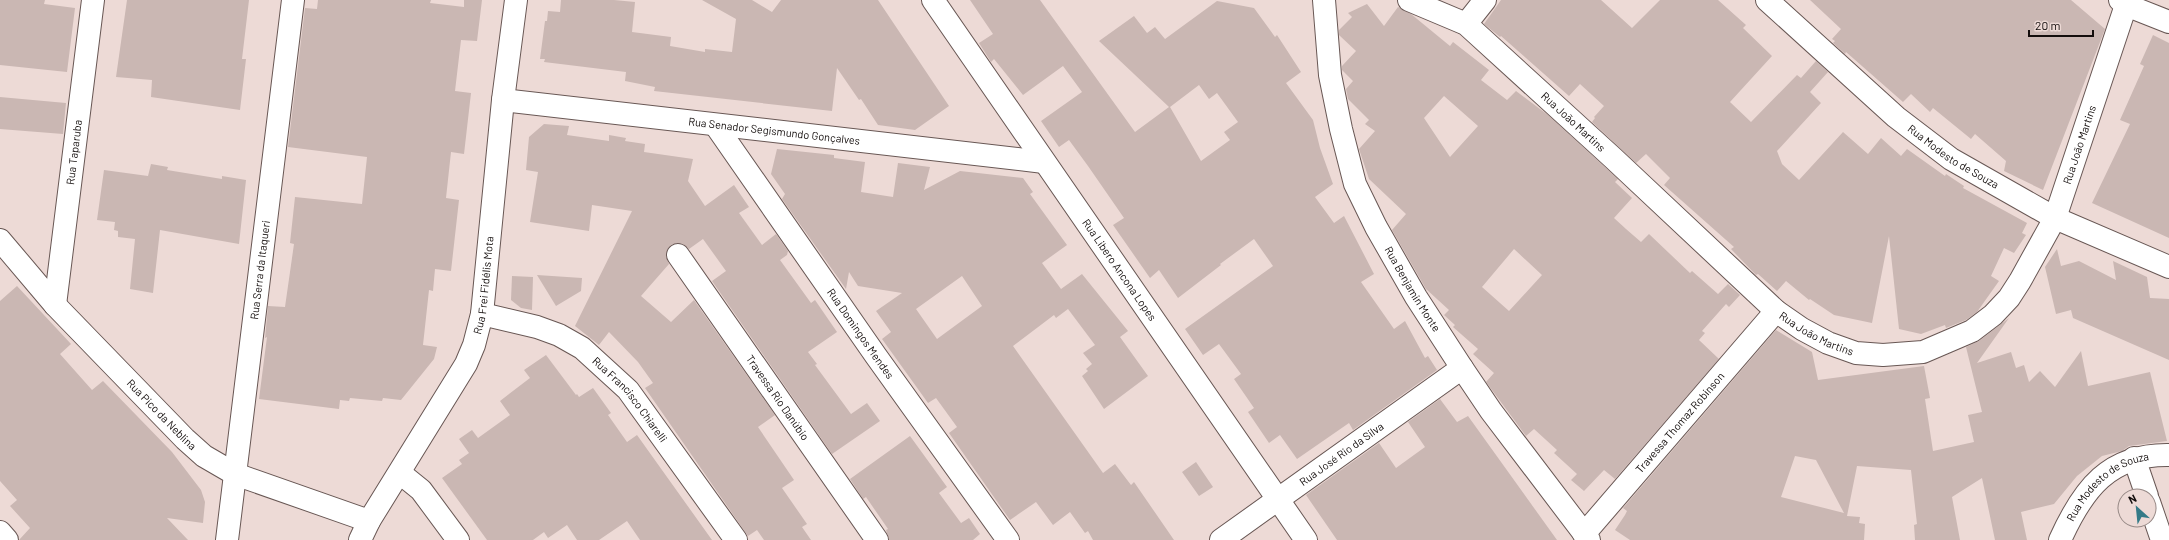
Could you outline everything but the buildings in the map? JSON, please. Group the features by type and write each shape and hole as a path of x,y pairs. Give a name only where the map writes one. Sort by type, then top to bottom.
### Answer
{"street":[{"name":"Rua Taparuba","path":"55,305 93,0"},
{"name":"Rua Serra da Itaqueri","path":"227,540 293,0"},
{"name":"Rua Frei Fidélis Mota","path":"365,531 466,364 474,345 482,314 503,100 516,0"},
{"name":"Rua Libero Ancona Lopes","path":"933,0 1306,540"},
{"name":"Rua Benjamin Monte","path":"1324,0 1330,74 1355,184 1376,227 1412,291 1491,411 1587,537"},
{"name":"Rua João Martins","path":"1409,0 1466,24 1613,158 1776,311 1802,329 1828,343 1856,352 1883,355 1923,352 1972,331 1993,315 2009,298 2055,218 2123,2"},
{"path":"1466,24 1485,0"},
{"name":"Rua Modesto de Souza","path":"1768,0 1896,117 1951,158 2055,218 2169,267"},
{"path":"2123,2 2169,22"},
{"name":"Rua Senador Segismundo Gonçalves","path":"503,100 669,118 716,126 1044,162"},
{"name":"Rua Domingos Mendes","path":"716,126 876,356 1008,540"},
{"name":"Rua Pico da Neblina","path":"0,240 55,305 185,440 204,456 235,474 365,531"},
{"name":"Travessa Rio Danúbio","path":"678,255 877,540"},
{"name":"Travessa Thomaz Robinson","path":"1587,537 1776,311"},
{"name":"Rua Francisco Chiarelli","path":"482,314 537,327 559,335 582,348 628,390 736,540"},
{"name":"Rua José Rio da Silva","path":"1221,540 1462,368"},
{"name":"Rua Modesto de Souza","path":"2060,540 2084,497 2096,481 2107,471 2134,458 2152,454 2169,455"},
{"path":"2134,458 2144,488"},
{"path":"400,473 422,490 458,540"},
{"path":"2157,525 2162,540"},
{"path":"0,532 7,540"}]}
